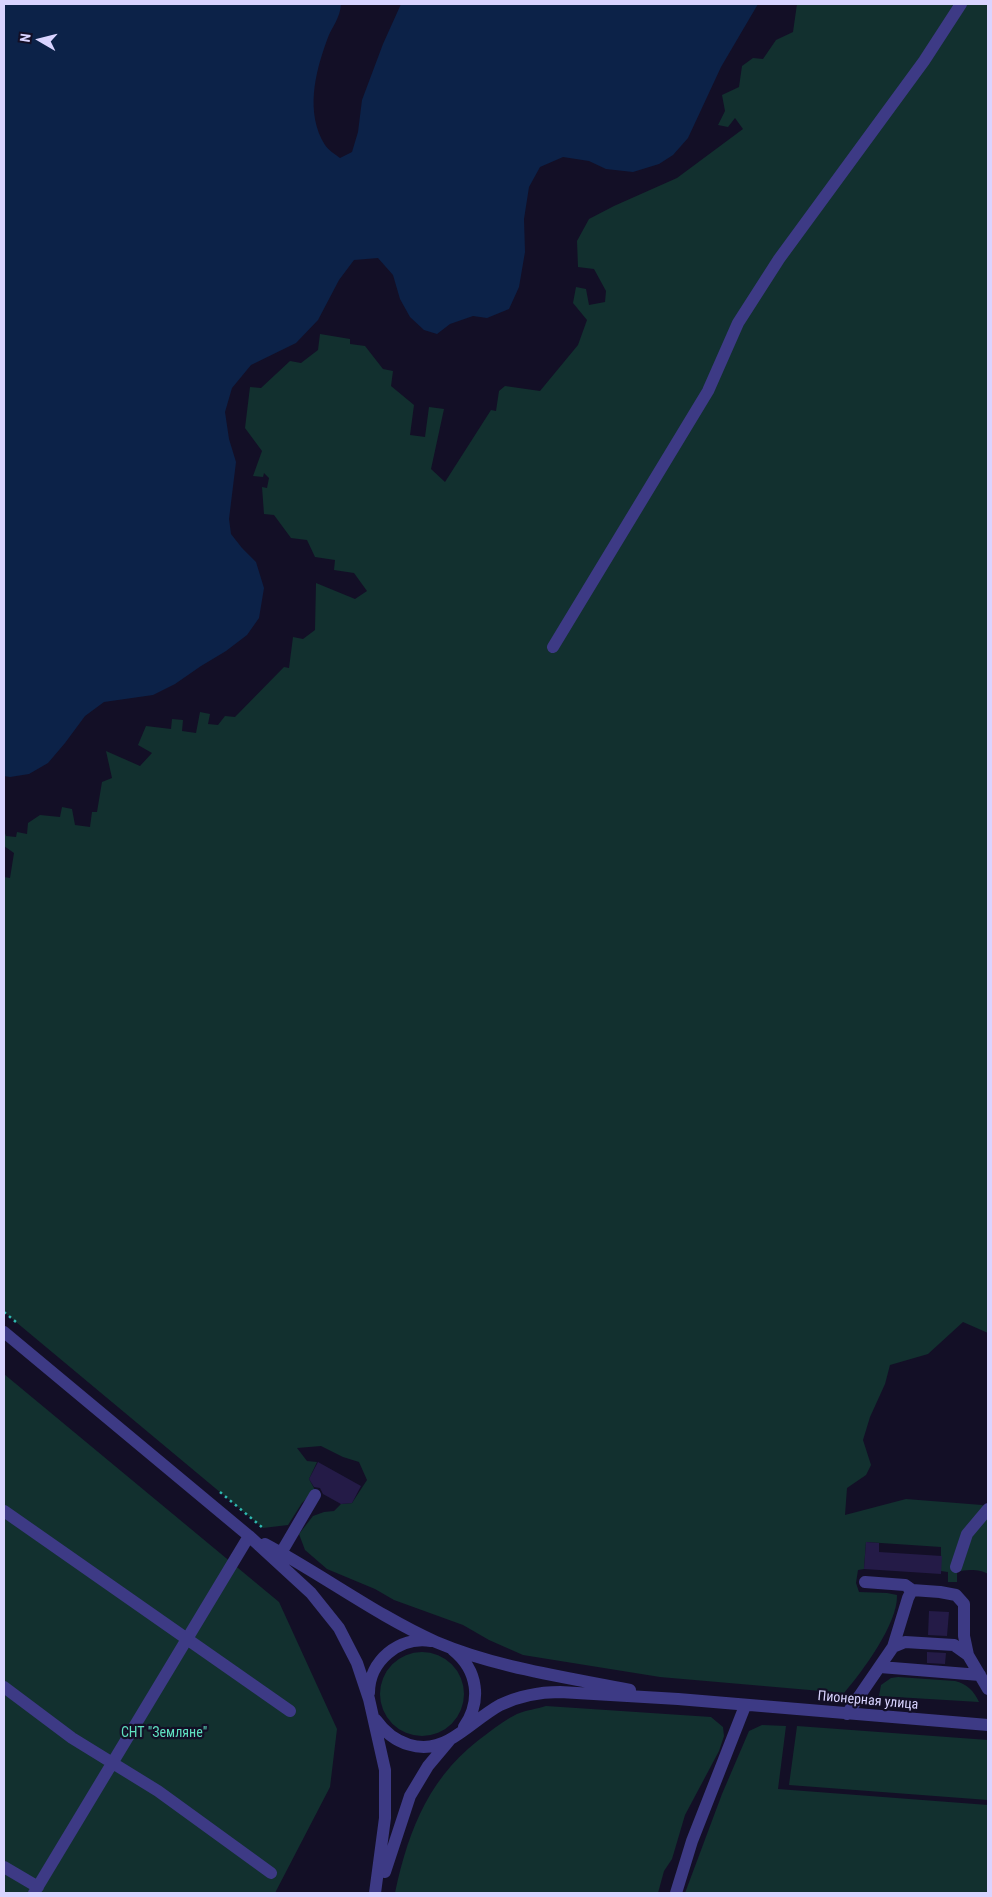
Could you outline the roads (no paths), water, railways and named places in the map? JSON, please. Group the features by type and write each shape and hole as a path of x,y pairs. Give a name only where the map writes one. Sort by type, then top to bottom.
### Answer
{"street":[{"path":"553,647 708,391 738,323 779,259 924,62 962,4"},
{"path":"4,1332 249,1536 311,1593 339,1628 357,1663 370,1705 385,1770 386,1818 377,1893"},
{"path":"281,1553 315,1495"},
{"path":"956,1567 967,1534 988,1509"},
{"path":"4,1511 290,1711"},
{"path":"249,1536 354,1597 452,1649 465,1661 470,1669 475,1686 475,1704 472,1713 463,1728 428,1766 410,1796 377,1893"},
{"path":"4,1867 36,1890 249,1536"},
{"path":"865,1582 905,1585 912,1590 956,1595 964,1604 964,1636 968,1655 988,1690"},
{"path":"847,1714 893,1647 912,1590"},
{"path":"421,1640 440,1643 478,1656 526,1668 678,1699 542,1692 513,1699 499,1706 453,1737 430,1747 408,1746 394,1739 382,1729 370,1705 369,1689 373,1674 380,1660 406,1643 421,1640"},
{"path":"893,1647 904,1642 954,1645 968,1655"},
{"path":"880,1667 980,1674"},
{"path":"4,1687 72,1738 158,1791 271,1874"},
{"name":"Пионерная улица","path":"678,1699 988,1726"},
{"path":"676,1893 692,1841 745,1706"}],"water":[{"path":"4,4 341,4 319,66 314,93 315,120 319,133 325,145 340,158 352,152 358,132 362,100 383,44 401,4 758,4 721,67 688,138 673,155 659,164 633,172 606,169 589,161 563,157 540,167 529,187 524,219 525,252 519,287 509,309 487,318 473,316 450,324 437,334 424,330 410,317 400,299 393,275 378,258 354,260 339,280 318,320 296,343 251,365 232,388 225,412 229,439 236,462 229,519 231,534 256,562 264,588 259,618 247,635 175,684 153,695 104,702 85,716 48,763 29,774 10,777 4,776"}],"park label":[{"name":"СНТ \"Земляне\"","path":"164,1733"}]}
